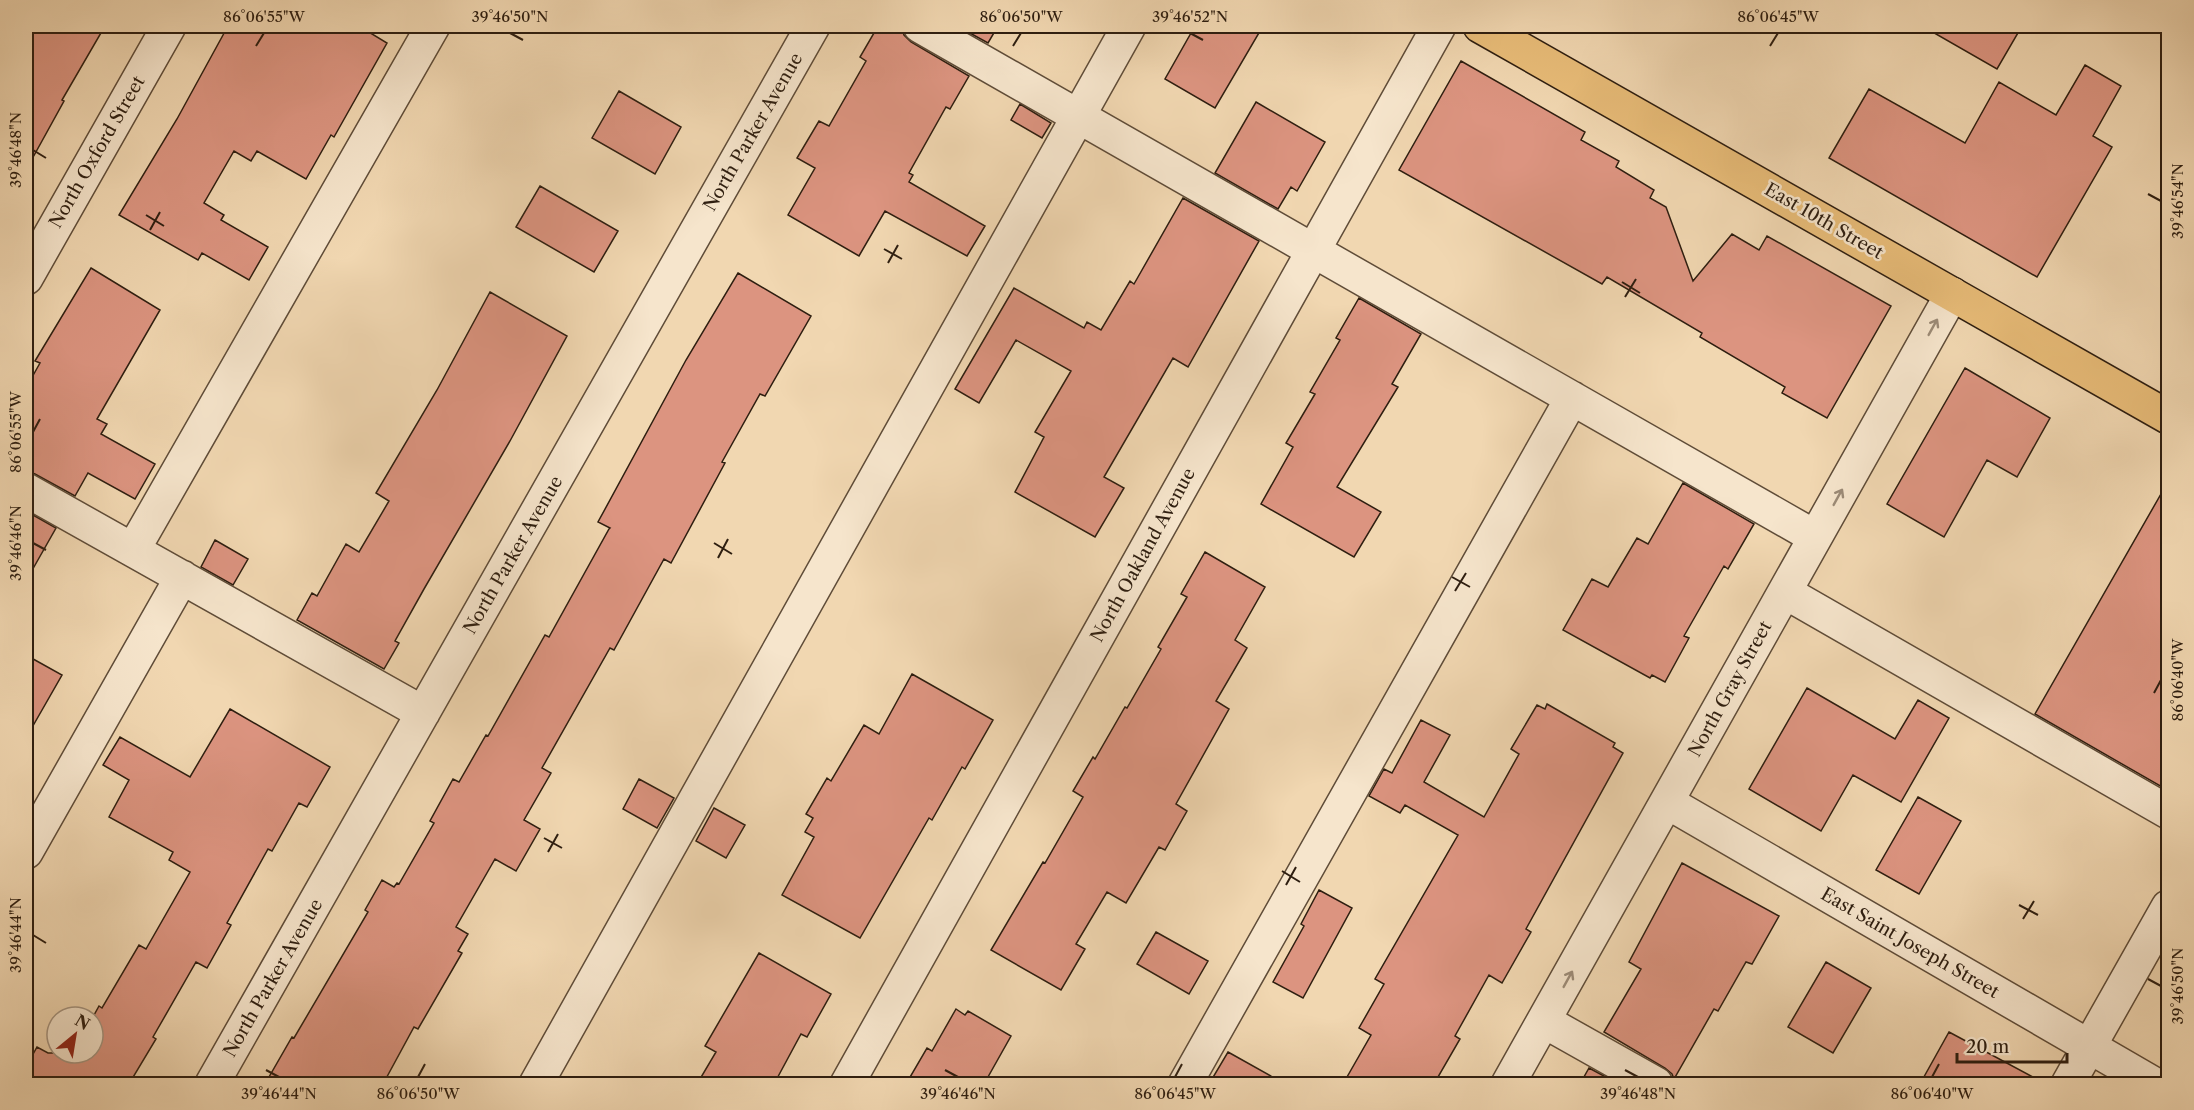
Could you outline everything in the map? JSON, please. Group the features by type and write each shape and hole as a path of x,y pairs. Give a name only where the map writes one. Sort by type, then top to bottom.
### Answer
{"main road":[{"name":"East 10th Street","path":"1480,26 2169,417"}],"street":[{"name":"North Oxford Street","path":"26,278 169,26"},
{"path":"133,550 433,26"},
{"name":"North Parker Avenue","path":"212,1084 813,26"},
{"path":"920,26 1815,537"},
{"path":"536,1084 1129,26"},
{"name":"North Oakland Avenue","path":"847,1084 1439,26"},
{"name":"North Gray Street","path":"1508,1084 1952,294"},
{"path":"1185,1084 1572,398"},
{"path":"26,489 423,712"},
{"path":"26,852 182,577"},
{"path":"1785,592 2169,812"},
{"name":"East Saint Joseph Street","path":"1667,802 2154,1084"},
{"path":"2068,1084 2169,907"},
{"path":"1544,1021 1656,1084"}],"building":[{"path":"26,26 105,26 62,100 64,101 26,170"},
{"path":"228,26 359,26 387,43 334,137 331,135 306,179 257,151 251,161 234,151 204,203 224,215 221,220 268,247 249,280 202,253 198,260 119,215 177,119"},
{"path":"878,26 901,26 904,35 911,42 969,76 950,109 946,107 909,173 913,175 909,182 985,226 967,256 885,211 859,256 788,215 815,168 797,158 819,121 829,126 866,61 860,57"},
{"path":"957,26 998,26 988,43"},
{"path":"1195,26 1263,26 1215,108 1165,79"},
{"path":"1922,26 2022,26 1997,69"},
{"path":"1461,61 1585,132 1581,140 1619,161 1616,167 1654,190 1650,198 1666,207 1693,281 1732,234 1759,250 1767,236 1891,306 1827,418 1782,393 1785,387 1700,337 1702,333 1607,277 1602,284 1399,170"},
{"path":"2085,65 2121,86 2093,136 2112,147 2037,277 1829,158 1869,89 1965,143 1999,82 2056,115"},
{"path":"619,91 681,127 655,174 592,138"},
{"path":"1256,102 1325,142 1297,191 1291,187 1278,209 1215,173"},
{"path":"1020,104 1051,123 1042,138 1011,120"},
{"path":"540,186 618,231 594,272 516,227"},
{"path":"1183,198 1259,241 1188,367 1173,358 1104,477 1124,488 1095,537 1015,492 1044,437 1035,432 1071,371 1016,340 979,403 955,389 1014,288 1084,328 1087,322 1101,330 1130,281 1134,284"},
{"path":"91,268 160,310 97,419 107,424 101,434 155,464 135,499 88,473 75,496 26,471 26,388 40,363 35,361"},
{"path":"738,273 811,316 765,396 760,394 722,462 725,463 671,563 664,559 614,650 610,648 542,768 551,773 524,820 540,829 516,871 495,859 456,927 468,934 458,951 462,953 418,1029 414,1027 383,1084 265,1084 368,912 365,910 382,880 394,887 397,883 399,884 434,823 430,821 453,779 459,782 486,735 488,736 545,635 549,637 610,528 598,522 686,360"},
{"path":"490,292 567,336 510,441 395,641 399,643 384,669 297,620 312,593 317,596 346,544 359,552 389,501 376,493 437,390"},
{"path":"1359,298 1421,334 1392,384 1398,387 1337,487 1381,512 1354,557 1261,504 1293,447 1286,443 1315,394 1310,392 1340,340 1336,338"},
{"path":"1965,368 2050,418 2017,477 1987,460 1944,537 1887,504"},
{"path":"2169,480 2169,791 2035,714"},
{"path":"1683,483 1754,524 1728,569 1724,566 1684,636 1689,638 1665,682 1652,675 1650,678 1563,630 1592,579 1608,587 1637,538 1648,544"},
{"path":"26,511 56,528 26,581"},
{"path":"215,540 248,559 233,585 201,567"},
{"path":"1205,552 1265,587 1235,640 1247,648 1216,701 1229,709 1176,804 1187,811 1165,850 1159,847 1126,903 1107,892 1076,944 1085,949 1061,990 991,950 1083,797 1073,791 1093,757 1095,759 1125,707 1127,708 1161,649 1158,647 1187,597 1181,594"},
{"path":"26,655 62,675 26,738"},
{"path":"912,674 993,720 965,769 962,767 932,820 929,818 860,938 782,895 814,837 805,832 813,818 806,814 827,778 831,781 864,725 879,734"},
{"path":"1807,688 1895,739 1918,700 1949,718 1901,802 1853,775 1821,831 1749,789"},
{"path":"1547,704 1615,743 1613,747 1623,753 1526,929 1531,932 1502,983 1489,975 1455,1036 1460,1039 1434,1084 1343,1084 1371,1035 1359,1028 1384,984 1375,979 1458,835 1405,805 1400,813 1369,796 1384,769 1392,773 1421,720 1450,735 1424,782 1484,817 1519,754 1511,749 1537,705 1545,709"},
{"path":"230,709 330,767 307,807 299,803 272,851 268,849 227,923 231,925 207,968 196,962 153,1037 156,1039 129,1084 26,1084 26,1067 37,1047 45,1051 45,1065 105,1065 104,1005 139,945 146,949 190,872 169,860 173,852 109,817 129,780 103,765 120,737 190,777"},
{"path":"639,779 674,798 657,828 623,809"},
{"path":"1918,797 1961,821 1919,894 1876,870"},
{"path":"714,808 745,825 726,858 696,841"},
{"path":"1682,863 1779,916 1752,964 1746,962 1718,1011 1714,1009 1674,1079 1665,1068 1604,1032 1641,969 1629,962"},
{"path":"1319,890 1352,908 1303,998 1273,982 1304,926 1301,924"},
{"path":"1156,932 1208,961 1189,994 1137,964"},
{"path":"759,953 831,994 807,1037 801,1034 774,1084 697,1084 716,1052 705,1046"},
{"path":"1826,962 1871,988 1833,1053 1788,1027"},
{"path":"956,1009 965,1015 968,1011 1011,1036 984,1084 906,1084 927,1048 932,1051"},
{"path":"1949,1032 2046,1084 1920,1084"},
{"path":"1228,1052 1285,1084 1209,1084"},
{"path":"1589,1068 1619,1084 1580,1084"}]}
